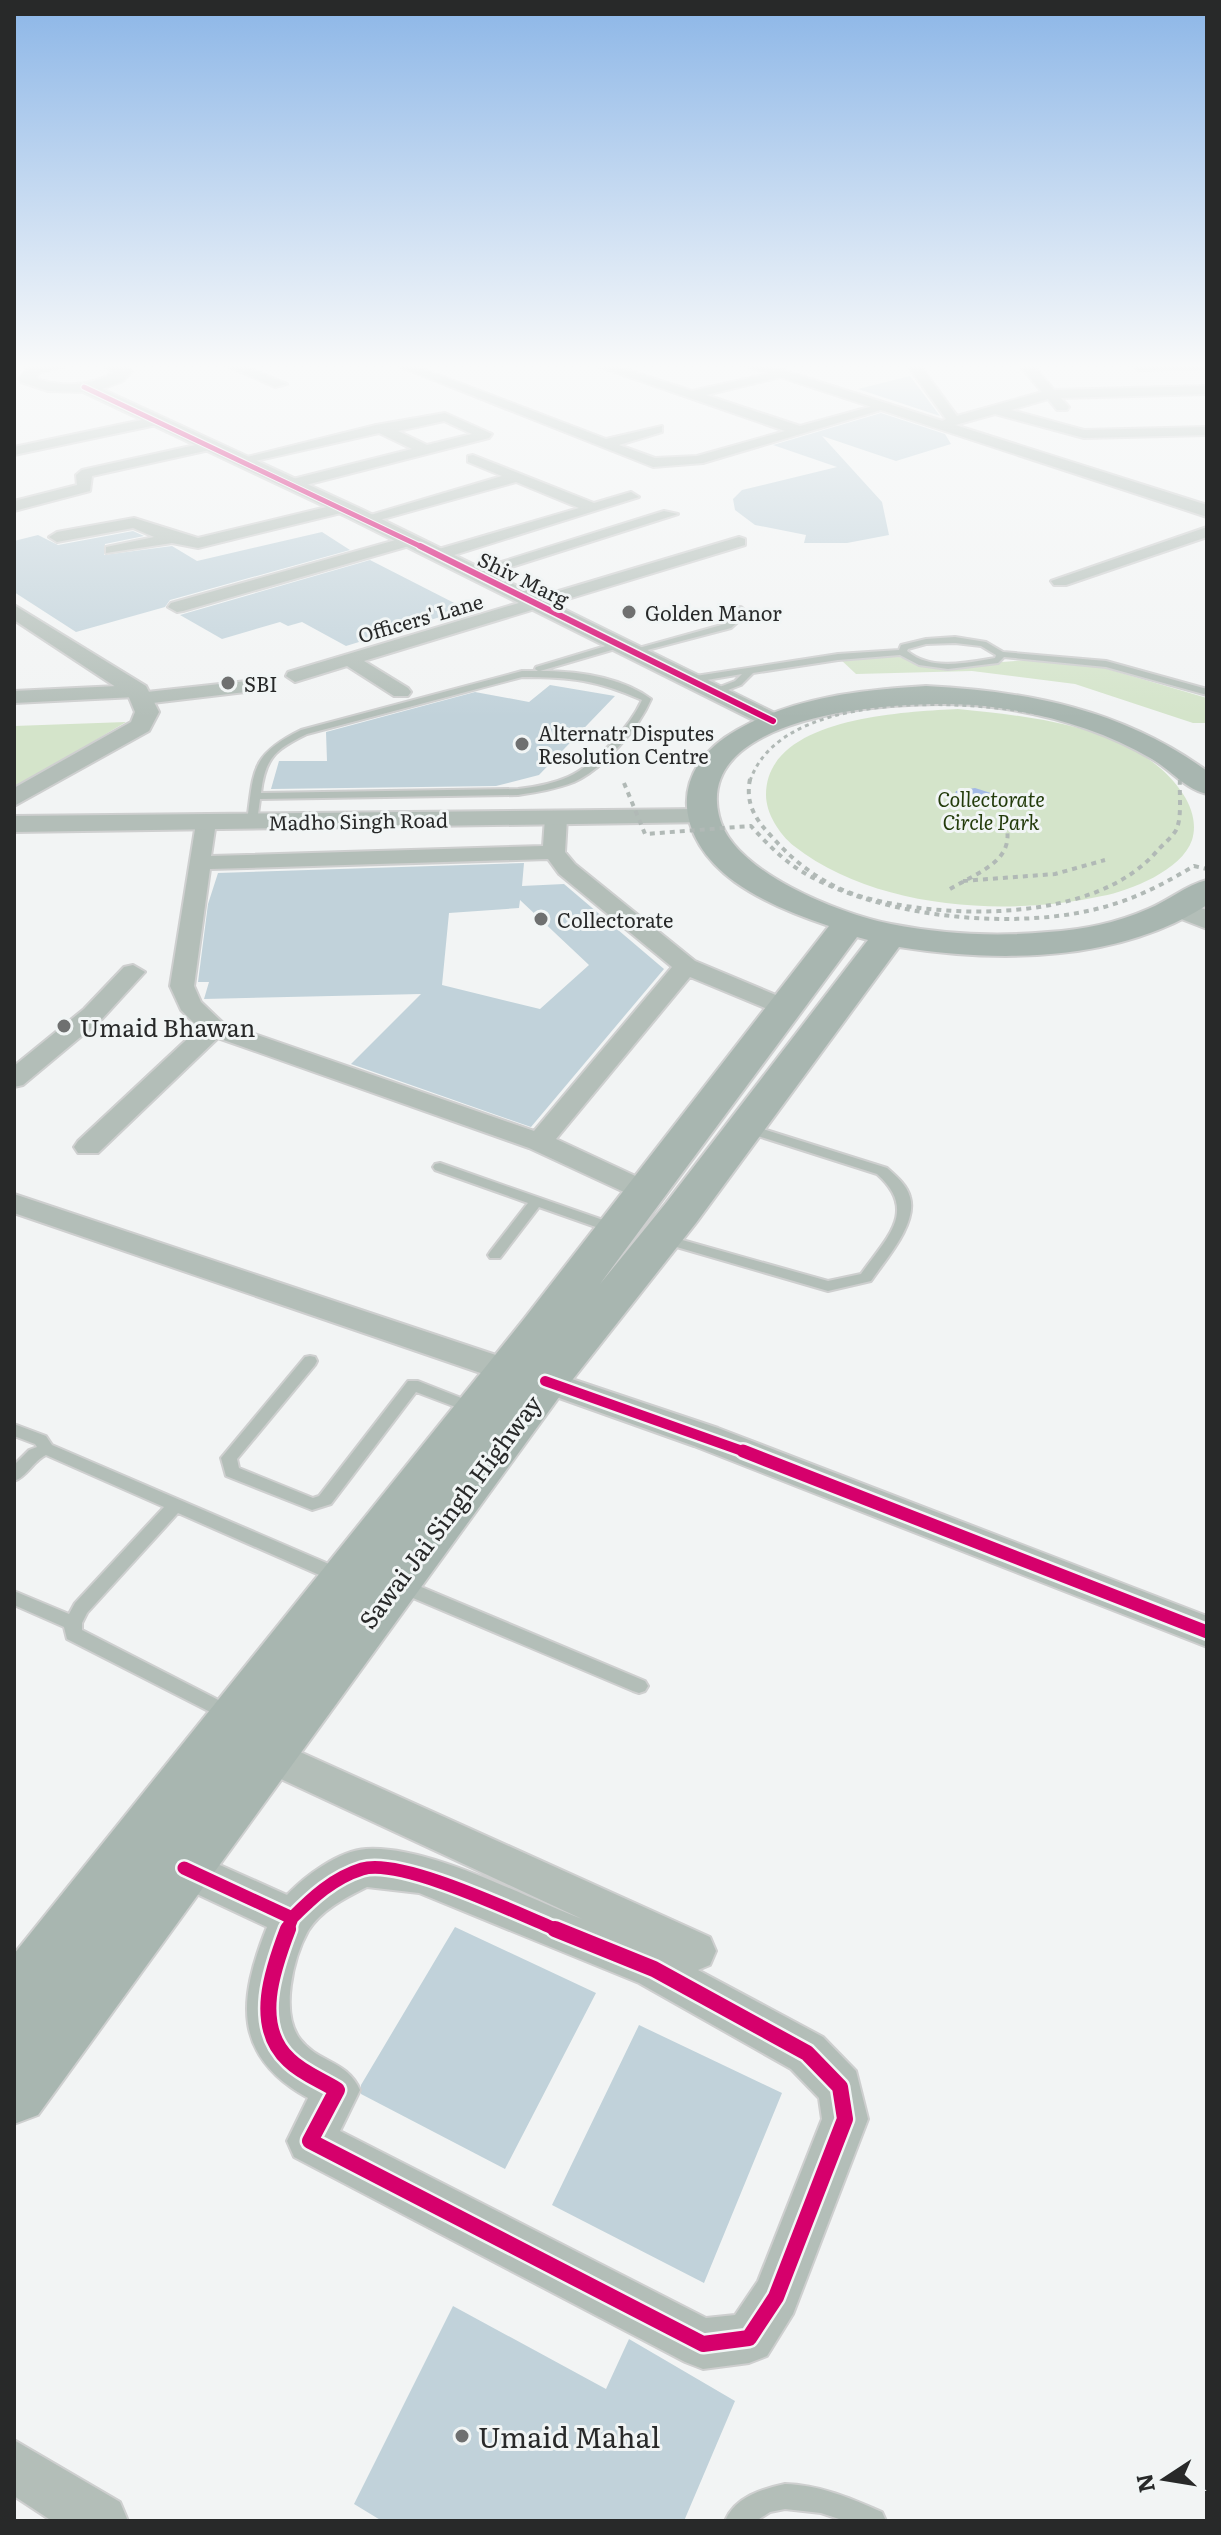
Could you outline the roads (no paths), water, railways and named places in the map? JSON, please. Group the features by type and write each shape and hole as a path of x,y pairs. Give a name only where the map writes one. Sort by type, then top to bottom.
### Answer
{"main road":[{"path":"1198,907 1138,926 1072,941 996,945 870,928 791,901 742,871 714,844 701,817 701,786 718,757 739,739 773,721 826,706 881,697 944,696 1003,700 1054,709 1120,729 1187,774 1207,747"},
{"path":"370,1581 478,1410 527,1376 643,1221 786,1008 870,928"},
{"path":"643,1221 745,1128 870,928"},
{"name":"Sawai Jai Singh Highway","path":"14,2091 184,1868 251,1735 527,1376"},
{"path":"14,2004 251,1735"}],"street":[{"path":"14,506 85,488 84,481"},
{"name":"Shiv Marg","path":"285,481 773,721"},
{"path":"290,484 301,481"},
{"path":"57,537 134,523 172,538 198,543 215,541 353,514 485,481"},
{"path":"526,481 593,508"},
{"path":"1120,481 1207,511"},
{"path":"438,555 631,497"},
{"path":"474,573 670,514"},
{"path":"1060,581 1207,532"},
{"path":"663,536 703,553"},
{"path":"112,550 172,538"},
{"path":"177,607 410,541"},
{"name":"Officers' Lane","path":"295,676 739,542"},
{"path":"617,550 658,567"},
{"path":"14,611 141,694 147,712 141,726 14,798"},
{"path":"350,660 401,692"},
{"path":"14,697 141,694 256,686"},
{"name":"Madho Singh Road","path":"14,824 205,822 254,809 445,820 701,817"},
{"path":"556,818 554,852 567,869 686,966 786,1008"},
{"path":"205,822 182,986 190,1005 214,1028 539,1142 643,1221"},
{"path":"200,863 554,852"},
{"path":"539,1142 686,966"},
{"path":"14,1079 93,1014 133,972"},
{"path":"88,1147 214,1028"},
{"path":"14,1203 706,1437 1207,1632"},
{"path":"251,1735 695,1951"},
{"path":"184,1868 292,1918"},
{"path":"364,1868 421,1874 654,1969 807,2053 840,2087 845,2119 776,2297 749,2338 703,2344 310,2141 337,2090 285,2057 267,2017 272,1968 292,1918 321,1889 364,1868"},
{"path":"14,2466 101,2521"}],"lane":[{"path":"522,674 563,674 611,683 647,699 643,715 577,776 552,786 518,792 447,793 254,809 261,762 274,745 304,732 522,674 625,648 728,626 741,619 744,613 738,609"},
{"path":"902,652 912,643 945,640 992,645 1001,654 1106,664 1207,692"},
{"path":"689,680 838,657 902,652 913,661 937,665 998,660 1001,654"},
{"path":"715,692 738,683 750,672"},
{"path":"445,820 447,793"},
{"path":"440,1167 536,1201 643,1221 828,1286 866,1278 906,1216 906,1197 900,1183 882,1171 745,1128"},
{"path":"495,1255 536,1201"},
{"path":"310,1361 229,1458 232,1472 312,1504 325,1500 413,1385 478,1410"},
{"path":"14,1430 41,1440 46,1449 176,1505 639,1686"},
{"path":"14,1475 35,1454 46,1449"},
{"path":"176,1505 81,1608 73,1623 73,1634 251,1735"},
{"path":"14,1598 73,1623"},
{"path":"738,2521 744,2514 779,2496 830,2500 873,2521"}],"water":[{"path":"975,788 994,794 995,804 970,808 953,800 956,791"}],"place":[{"name":"Golden Manor","path":"629,612"},
{"name":"SBI","path":"228,683"},
{"name":"Alternatr Disputes Resolution Centre","path":"522,744"},
{"name":"Collectorate","path":"541,919"},
{"name":"Umaid Bhawan","path":"64,1026"},
{"name":"Umaid Mahal","path":"462,2436"}],"park label":[{"name":"Collectorate Circle Park","path":"991,810"}]}
